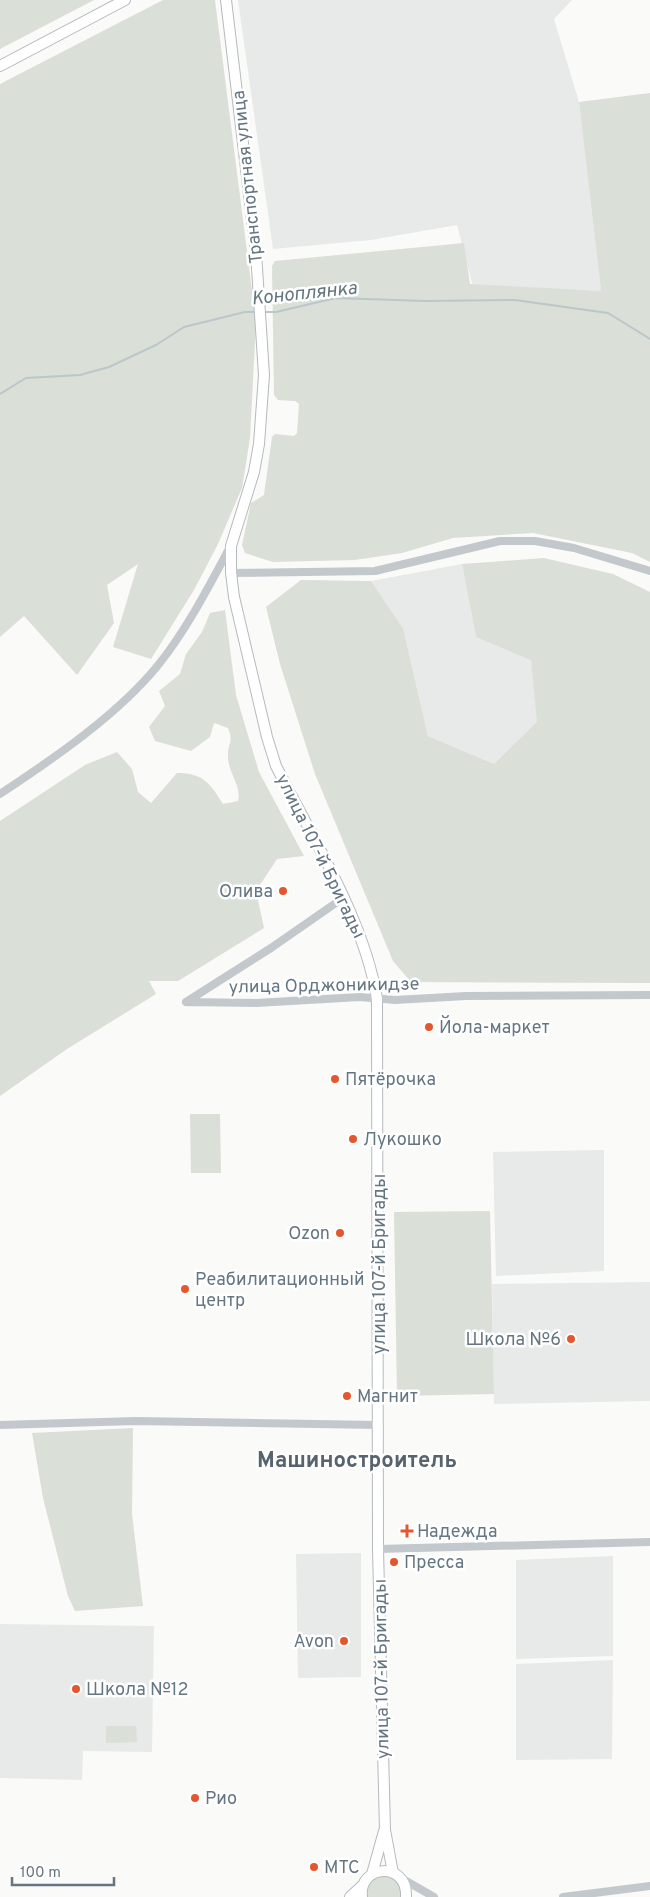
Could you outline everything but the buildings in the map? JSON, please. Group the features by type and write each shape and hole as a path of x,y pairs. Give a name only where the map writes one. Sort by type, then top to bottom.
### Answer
{"main road":[{"path":"0,66 125,0"},
{"name":"Транспортная улица","path":"226,0 260,291 264,375 259,444 254,472 231,546"},
{"name":"улица 107-й Бригады","path":"231,546 231,573 234,597 264,728 276,766 343,898 366,951 373,971 377,999 378,1549 385,1830"},
{"path":"350,1897 372,1874 385,1830"},
{"path":"385,1830 397,1875 404,1884 406,1897"},
{"path":"372,1874 386,1871 397,1875"},
{"path":"362,1885 362,1897"}],"street":[{"path":"231,573 375,571 500,541 535,541 574,548 650,571"},
{"name":"Транспортная улица","path":"0,794 79,738 146,679 160,662 206,592 231,546"},
{"name":"улица Орджоникидзе","path":"343,898 271,948 186,1002 256,1003 360,998 650,995"},
{"path":"0,1426 136,1422 379,1425"},
{"path":"378,1549 650,1542"},
{"path":"397,1875 434,1897"},
{"path":"563,1897 650,1886"}],"shaded area":[{"path":"0,0 94,0 0,49"},
{"path":"163,0 215,0 256,322 250,438 242,488 218,544 194,590 151,659 113,647 138,564 107,585 114,623 77,675 24,616 0,637 0,84"},
{"path":"238,0 572,0 554,19 579,102 601,291 473,287 457,225 371,240 273,249"},
{"path":"650,93 650,562 632,553 533,533 453,538 402,553 355,560 273,562 245,553 242,545 251,503 264,495 272,437 275,434 294,436 297,433 299,404 295,401 278,400 274,395 272,266 275,261 464,243 470,284 601,291 579,102"},
{"path":"544,558 613,574 650,592 650,983 411,982 393,961 315,774 280,664 266,607 301,580 371,581 403,628 428,736 494,764 537,722 531,660 476,637 462,564"},
{"path":"462,564 476,637 531,659 538,722 494,764 428,736 403,628 371,581"},
{"path":"225,610 236,695 259,772 304,856 277,859 256,891 264,928 178,981 149,981 156,994 67,1049 0,1096 0,821 85,765 117,752 132,769 138,792 151,803 177,773 186,773 200,777 210,785 223,804 238,801 238,789 228,761 228,750 231,740 228,728 214,723 210,737 191,751 155,741 149,727 165,706 159,691 180,674 186,654 202,632 210,613"},
{"path":"190,1114 220,1114 221,1173 191,1173"},
{"path":"604,1150 604,1271 496,1276 493,1152"},
{"name":"Машиностроитель","path":"490,1211 494,1394 397,1396 394,1212"},
{"name":"Школа №6","path":"650,1282 650,1401 494,1404 492,1284"},
{"path":"133,1428 132,1514 143,1606 75,1611 68,1596 43,1498 32,1433"},
{"path":"361,1553 361,1677 298,1678 296,1554"},
{"path":"613,1556 613,1656 516,1659 516,1560"},
{"name":"Школа №12","path":"0,1624 154,1626 152,1752 83,1751 82,1780 0,1778"},
{"path":"613,1660 612,1759 516,1760 516,1664"},
{"path":"106,1726 136,1726 137,1742 106,1743"},
{"path":"381,1875 390,1878 398,1884 402,1897 366,1897 370,1883"}],"waterway":[{"name":"Коноплянка","path":"264,312 276,312 336,298 425,301 515,300 608,313 650,339"},
{"name":"Коноплянка","path":"0,394 26,378 80,375 109,367 156,345 184,327 245,312 257,312"}],"place":[{"name":"Олива","path":"283,891"},
{"name":"Йола-маркет","path":"429,1027"},
{"name":"Пятёрочка","path":"335,1079"},
{"name":"Лукошко","path":"353,1139"},
{"name":"Ozon","path":"340,1233"},
{"name":"Реабилитационный центр","path":"185,1289"},
{"name":"Школа №6","path":"571,1339"},
{"name":"Магнит","path":"347,1396"},
{"name":"Надежда","path":"407,1531"},
{"name":"Пресса","path":"394,1562"},
{"name":"Avon","path":"344,1641"},
{"name":"Школа №12","path":"76,1689"},
{"name":"Рио","path":"195,1798"},
{"name":"МТС","path":"314,1867"}],"district":[{"name":"Машиностроитель","path":"357,1459"}]}
